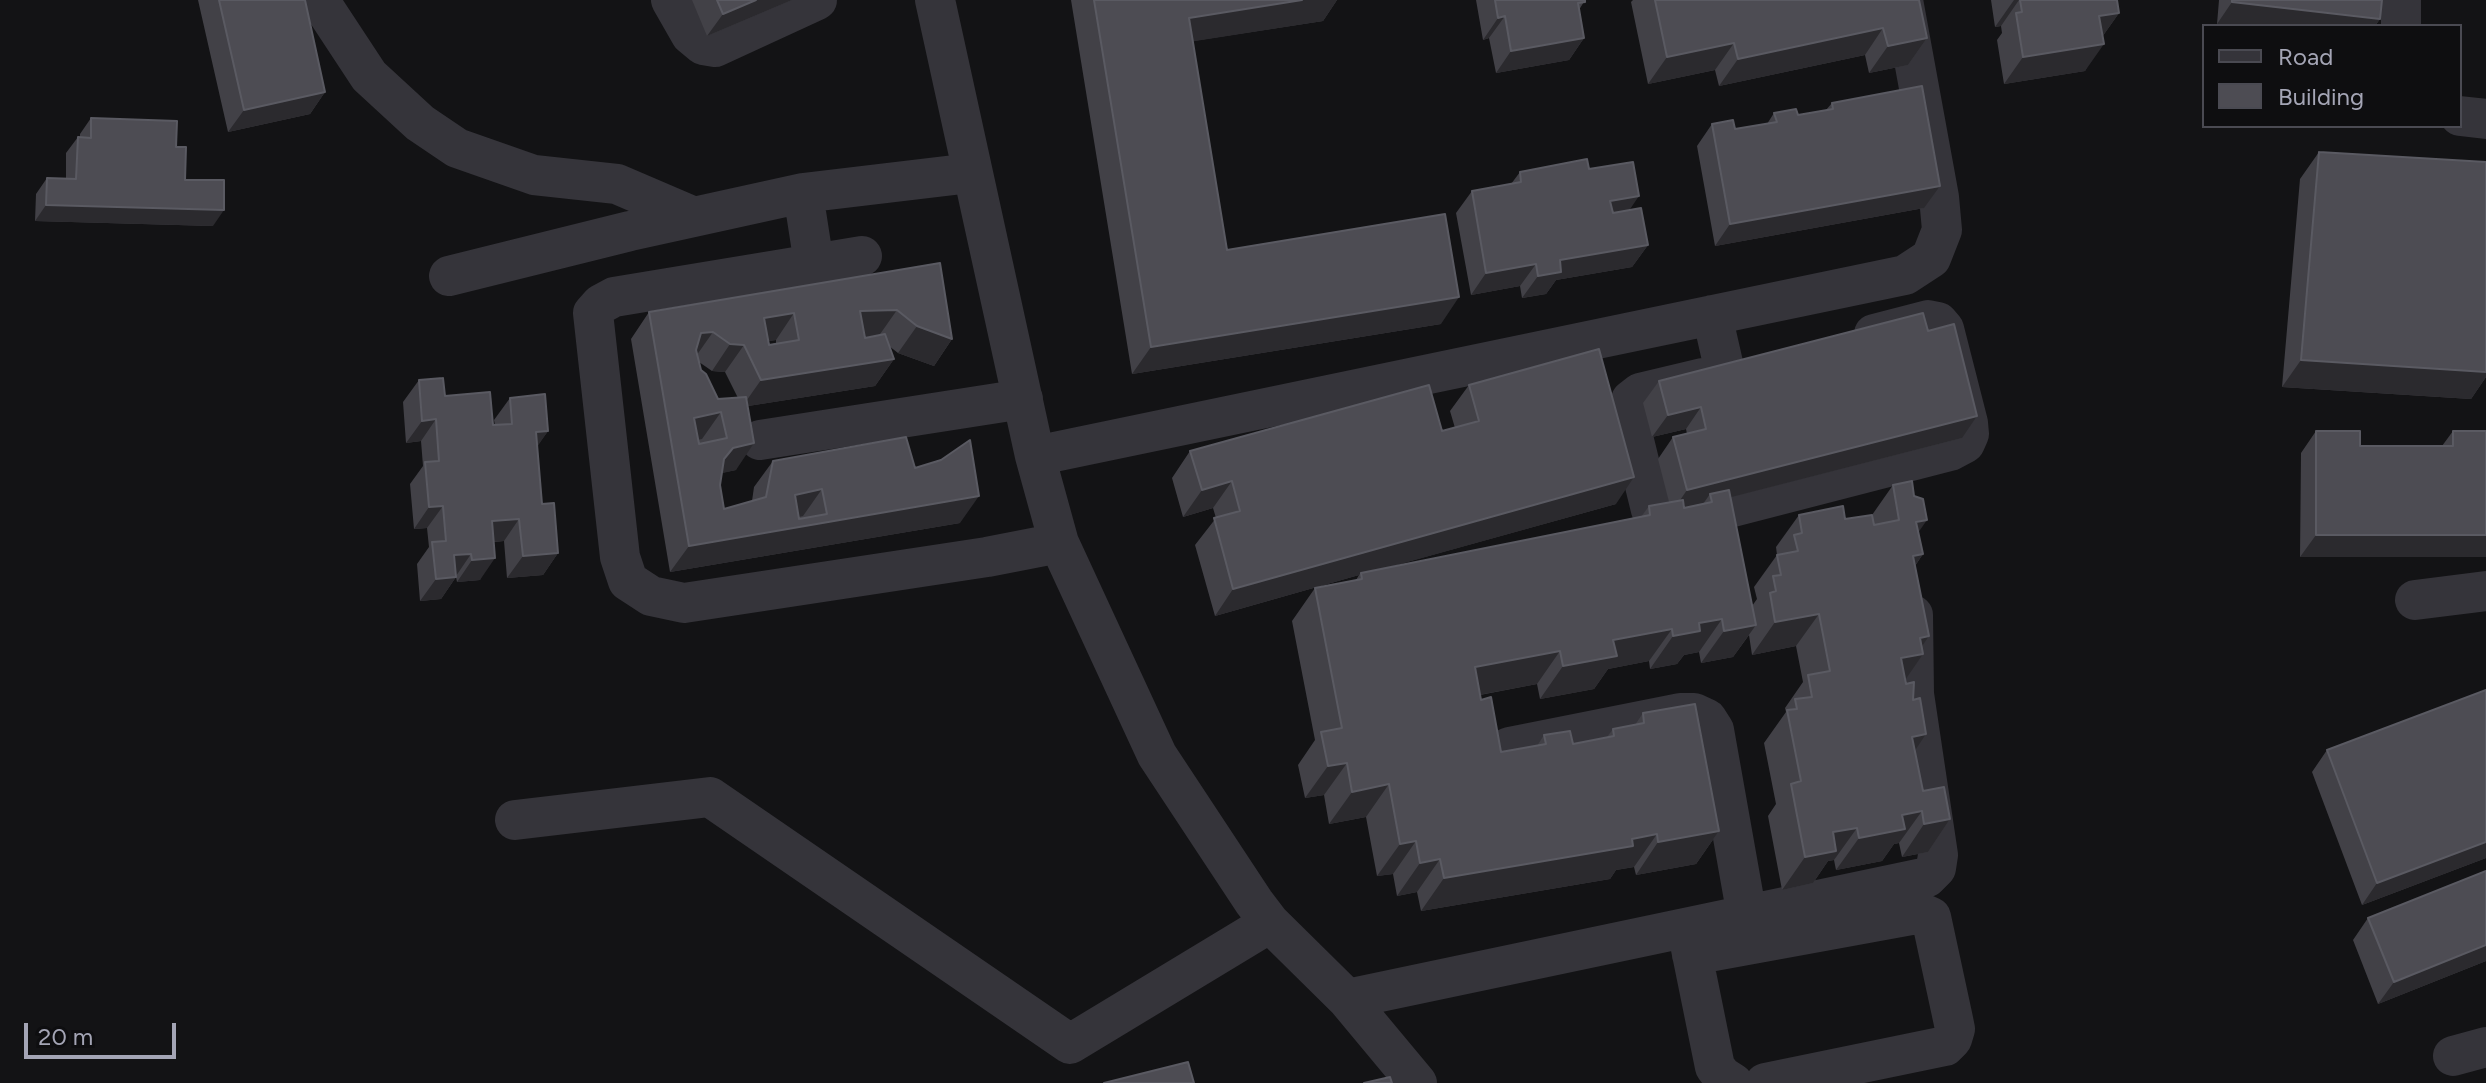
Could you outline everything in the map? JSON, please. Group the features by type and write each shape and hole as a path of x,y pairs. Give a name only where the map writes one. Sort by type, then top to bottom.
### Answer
{"street":[{"path":"319,0 369,76 420,123 457,148 534,175 617,184 694,217"},
{"path":"671,0 691,35 703,45 715,47 817,0"},
{"path":"935,0 1035,456 1059,543 1157,755 1270,923 1347,999 1417,1083"},
{"path":"1035,456 1905,275 1931,258 1942,230 1939,197 1903,0"},
{"path":"2401,0 2401,24"},
{"path":"2462,116 2486,119"},
{"path":"449,276 803,193 971,173"},
{"path":"803,193 814,264"},
{"path":"862,256 614,297 593,313 620,557 628,581 651,596 684,603 987,557 1059,543"},
{"path":"1905,275 1915,324"},
{"path":"1712,315 1725,372"},
{"path":"1765,362 1640,393 1631,400 1627,412 1651,510 1660,520 1675,522 1950,451 1965,443 1969,434 1968,423 1944,329 1938,322 1928,320 1835,344"},
{"path":"760,440 1023,399"},
{"path":"1690,942 1747,916 1927,877 1936,868 1938,855 1914,694 1912,576"},
{"path":"2415,600 2486,591"},
{"path":"1509,747 1680,713 1694,713 1707,719 1714,730 1747,916"},
{"path":"515,820 710,797 1070,1044 1270,923"},
{"path":"1347,999 1690,942 1922,913 1931,917 1955,1029 1952,1039 1945,1046 1765,1083"},
{"path":"1690,942 1715,1067 1733,1083"}],"building":[{"path":"219,0 305,0 325,92 244,110"},
{"path":"717,0 756,0 723,14"},
{"path":"1094,0 1302,0 1189,18 1227,250 1445,214 1459,297 1151,347"},
{"path":"1495,0 1585,0 1578,3 1584,38 1511,51 1505,16 1498,18"},
{"path":"1655,0 1919,0 1927,38 1888,46 1883,28 1738,59 1734,43 1667,57"},
{"path":"2020,0 2117,0 2119,13 2099,16 2104,44 2023,57 2016,13 2022,12"},
{"path":"2232,0 2382,0 2380,19"},
{"path":"1922,86 1940,186 1730,224 1712,124 1733,120 1735,129 1777,122 1774,113 1796,109 1798,115 1833,109 1832,103"},
{"path":"91,118 177,121 176,147 186,147 185,180 224,180 224,210 46,205 47,178 76,179 78,137 91,138"},
{"path":"2319,152 2486,162 2486,372 2301,360"},
{"path":"1587,159 1589,169 1633,162 1639,196 1610,201 1613,213 1641,208 1648,245 1560,260 1561,272 1538,276 1536,264 1486,273 1472,191 1521,182 1520,172"},
{"path":"940,263 952,339 917,326 897,310 860,311 865,338 885,334 894,359 761,380 744,345 730,344 713,332 701,333 696,350 701,370 718,399 746,397 754,443 733,448 724,459 720,485 724,509 766,497 773,461 906,437 915,468 941,460 970,440 979,496 689,546 649,312","holes":["794,313 799,340 769,345 764,318","721,412 727,438 699,444 694,418","822,489 827,514 799,519 795,495"]},
{"path":"1923,313 1928,331 1954,324 1977,416 1687,490 1673,437 1706,429 1701,407 1668,415 1659,381"},
{"path":"1599,349 1634,477 1233,589 1214,518 1240,511 1232,481 1202,490 1190,451 1429,385 1442,431 1479,421 1469,385"},
{"path":"443,378 445,396 490,392 493,425 512,424 510,398 545,394 548,431 536,432 542,504 554,503 558,553 523,556 519,519 492,521 495,558 472,560 471,554 454,555 456,577 436,579 432,542 446,541 443,506 429,507 425,462 439,461 436,419 422,421 419,380"},
{"path":"2316,431 2360,431 2360,446 2453,446 2453,431 2486,431 2486,535 2316,535"},
{"path":"1912,481 1914,496 1923,499 1927,520 1916,522 1923,554 1913,556 1929,636 1920,638 1923,654 1901,658 1906,684 1914,682 1913,700 1920,698 1926,734 1912,737 1923,791 1944,787 1950,819 1924,824 1922,811 1902,815 1905,829 1859,838 1857,828 1833,832 1836,851 1805,857 1791,784 1801,781 1787,710 1797,709 1795,699 1812,697 1808,675 1830,671 1819,614 1775,622 1770,593 1776,591 1773,576 1781,575 1777,555 1798,551 1794,535 1802,533 1799,515 1843,506 1845,519 1872,515 1874,525 1899,520 1893,485"},
{"path":"1729,490 1756,625 1724,631 1722,619 1699,623 1700,631 1673,636 1672,629 1613,640 1617,656 1563,666 1560,651 1475,667 1481,700 1491,697 1501,752 1546,744 1544,735 1570,731 1573,744 1614,736 1613,729 1644,723 1643,713 1695,704 1719,831 1658,842 1657,834 1632,839 1633,846 1444,878 1440,859 1420,863 1416,841 1400,844 1389,784 1352,792 1347,763 1328,766 1321,732 1342,728 1315,588 1362,579 1361,573 1650,515 1649,506 1683,500 1684,508 1712,502 1710,494"},
{"path":"2486,690 2486,842 2377,883 2327,750"},
{"path":"2486,871 2486,945 2394,982 2368,918"},
{"path":"1188,1062 1194,1083 1104,1083"},
{"path":"1390,1077 1392,1083 1364,1083"}]}
